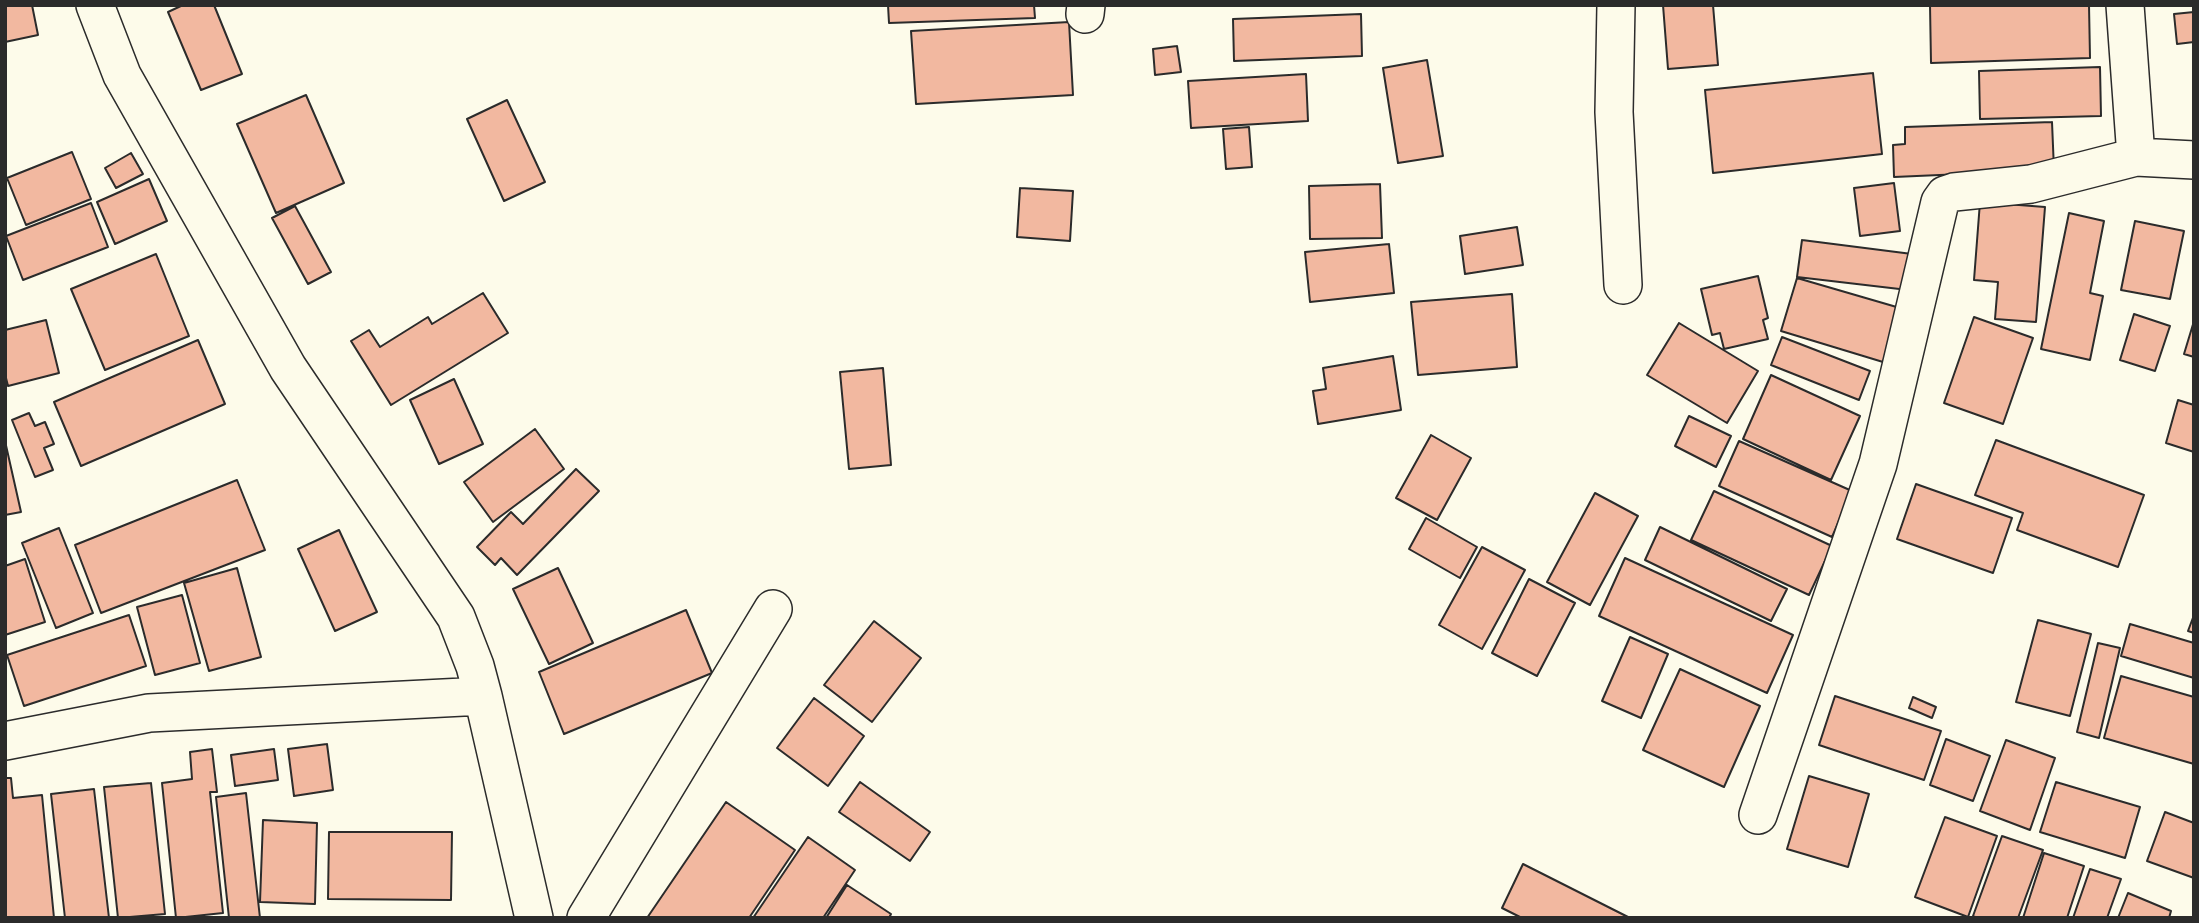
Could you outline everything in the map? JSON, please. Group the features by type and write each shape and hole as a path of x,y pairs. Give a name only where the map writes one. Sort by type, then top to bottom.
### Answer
{"street":[{"path":"95,5 122,75 288,368 456,617 475,666 483,696 534,918"},
{"path":"1616,5 1614,112 1623,285"},
{"path":"2125,5 2136,157"},
{"path":"1758,815 1878,464 1940,201 1945,195 1954,192 2031,184 2136,157 2194,160"},
{"path":"586,918 773,609"},
{"path":"5,741 149,713 483,696"}],"building":[{"path":"5,5 32,5 38,35 5,42"},
{"path":"183,5 214,5 242,74 201,90 168,12"},
{"path":"888,5 1034,5 1035,18 889,23"},
{"path":"1663,5 1713,5 1718,65 1668,69"},
{"path":"1930,5 2089,5 2090,58 1931,63"},
{"path":"2194,12 2194,42 2177,44 2174,14"},
{"path":"1361,14 1362,56 1234,61 1233,19"},
{"path":"1069,22 1073,95 916,104 911,31"},
{"path":"1177,46 1181,72 1155,75 1153,49"},
{"path":"1427,60 1443,156 1398,163 1383,68"},
{"path":"2100,67 2101,116 1980,119 1979,71"},
{"path":"1873,73 1882,154 1713,173 1705,90"},
{"path":"1306,74 1308,121 1191,128 1188,81"},
{"path":"306,95 344,183 276,213 237,124"},
{"path":"507,100 545,182 504,201 467,119"},
{"path":"2052,122 2054,170 1894,177 1893,145 1905,144 1905,127"},
{"path":"1249,127 1252,167 1226,169 1223,129"},
{"path":"72,152 91,199 26,225 7,178"},
{"path":"131,153 143,174 116,188 105,168"},
{"path":"149,179 167,221 115,244 97,202"},
{"path":"1894,183 1900,231 1860,236 1854,188"},
{"path":"1380,184 1382,238 1310,239 1309,186"},
{"path":"1020,188 1073,191 1070,241 1017,237"},
{"path":"1980,202 2045,207 2036,322 1995,319 1998,282 1974,280"},
{"path":"91,203 108,247 23,280 6,236"},
{"path":"295,206 331,272 308,284 272,218"},
{"path":"2069,213 2104,221 2090,293 2103,296 2090,360 2041,349"},
{"path":"2135,221 2184,231 2170,299 2121,290"},
{"path":"1517,227 1523,265 1465,274 1460,236"},
{"path":"1802,240 1912,254 1908,290 1797,277"},
{"path":"1389,244 1394,293 1310,302 1305,252"},
{"path":"156,254 189,336 105,370 71,289"},
{"path":"1758,276 1768,318 1763,320 1768,339 1724,349 1720,333 1712,335 1701,289"},
{"path":"1797,278 1900,308 1883,362 1781,331"},
{"path":"483,293 508,333 391,405 351,341 369,330 380,347 428,317 432,324"},
{"path":"1512,294 1517,367 1418,375 1411,302"},
{"path":"2134,314 2170,326 2155,371 2120,360"},
{"path":"1974,317 2033,338 2003,424 1944,403"},
{"path":"46,320 59,373 8,386 5,374 5,330"},
{"path":"2194,321 2194,357 2184,354"},
{"path":"1679,323 1758,371 1727,423 1647,375"},
{"path":"1782,337 1870,371 1859,400 1771,365"},
{"path":"198,340 225,404 81,466 54,402"},
{"path":"1393,356 1401,410 1318,424 1313,391 1326,389 1323,368"},
{"path":"883,368 891,465 849,469 840,372"},
{"path":"1771,375 1860,416 1831,480 1743,439"},
{"path":"454,379 483,444 439,464 410,400"},
{"path":"2178,400 2194,405 2194,452 2166,443"},
{"path":"29,413 35,426 45,422 54,444 44,448 53,470 35,477 12,420"},
{"path":"1689,416 1731,436 1716,467 1675,446"},
{"path":"535,429 564,469 493,522 464,482"},
{"path":"1431,435 1471,458 1437,520 1396,498"},
{"path":"1996,440 2144,495 2118,567 2017,530 2023,513 1975,495"},
{"path":"5,441 21,512 5,515"},
{"path":"1739,441 1852,491 1832,537 1719,486"},
{"path":"576,469 599,491 517,575 501,558 495,565 477,547 511,512 523,524"},
{"path":"237,480 265,550 101,613 75,545"},
{"path":"1916,484 2012,518 1993,573 1897,539"},
{"path":"1714,491 1832,546 1809,595 1691,540"},
{"path":"1595,493 1638,516 1590,605 1547,582"},
{"path":"1426,518 1477,547 1460,578 1409,549"},
{"path":"1660,527 1787,589 1771,621 1645,560"},
{"path":"59,528 93,613 56,628 22,543"},
{"path":"339,530 377,612 335,631 298,549"},
{"path":"1482,547 1525,570 1482,649 1439,625"},
{"path":"1625,558 1793,635 1767,693 1599,616"},
{"path":"25,559 45,622 5,635 5,566"},
{"path":"237,568 261,657 209,671 184,583"},
{"path":"558,568 593,643 549,664 513,589"},
{"path":"1529,579 1575,603 1537,676 1492,653"},
{"path":"182,595 200,663 155,675 137,607"},
{"path":"686,610 712,673 564,734 539,672"},
{"path":"129,615 146,666 24,706 7,655"},
{"path":"2194,615 2194,633 2188,631"},
{"path":"2038,620 2091,634 2070,716 2016,702"},
{"path":"874,621 921,658 872,722 824,685"},
{"path":"2130,624 2194,643 2194,678 2121,656"},
{"path":"1630,637 1668,654 1641,718 1602,701"},
{"path":"2098,643 2120,648 2099,738 2077,732"},
{"path":"1680,669 1760,706 1724,787 1643,750"},
{"path":"2121,676 2194,697 2194,764 2104,738"},
{"path":"1835,696 1941,731 1924,780 1819,745"},
{"path":"1913,697 1936,707 1932,718 1909,708"},
{"path":"814,698 864,736 828,786 777,748"},
{"path":"1946,739 1990,756 1973,801 1930,785"},
{"path":"2006,740 2055,758 2030,830 1980,811"},
{"path":"327,744 333,790 294,796 288,749"},
{"path":"212,749 217,792 210,792 223,913 176,918 162,783 192,779 190,752"},
{"path":"274,749 278,780 235,786 231,755"},
{"path":"1809,776 1869,794 1848,867 1787,849"},
{"path":"5,778 11,778 13,798 42,795 54,918 6,918"},
{"path":"860,782 930,832 910,861 839,812"},
{"path":"2056,782 2140,807 2125,858 2040,832"},
{"path":"151,783 165,914 118,918 104,787"},
{"path":"94,789 109,918 65,918 51,794"},
{"path":"246,793 260,918 229,918 216,797"},
{"path":"726,802 795,850 749,918 647,918"},
{"path":"2165,812 2194,823 2194,878 2147,861"},
{"path":"1945,817 1997,836 1968,917 1915,897"},
{"path":"263,820 317,823 315,904 260,902"},
{"path":"329,832 452,832 451,900 328,899"},
{"path":"2002,836 2043,850 2018,918 1977,918 1973,916"},
{"path":"808,837 855,870 823,918 753,918"},
{"path":"2044,853 2084,866 2067,918 2023,918"},
{"path":"1523,864 1630,918 1522,918 1502,908"},
{"path":"2090,869 2121,879 2107,918 2073,918"},
{"path":"847,885 891,914 889,918 826,918"},
{"path":"2128,893 2171,911 2169,918 2118,918"}]}
